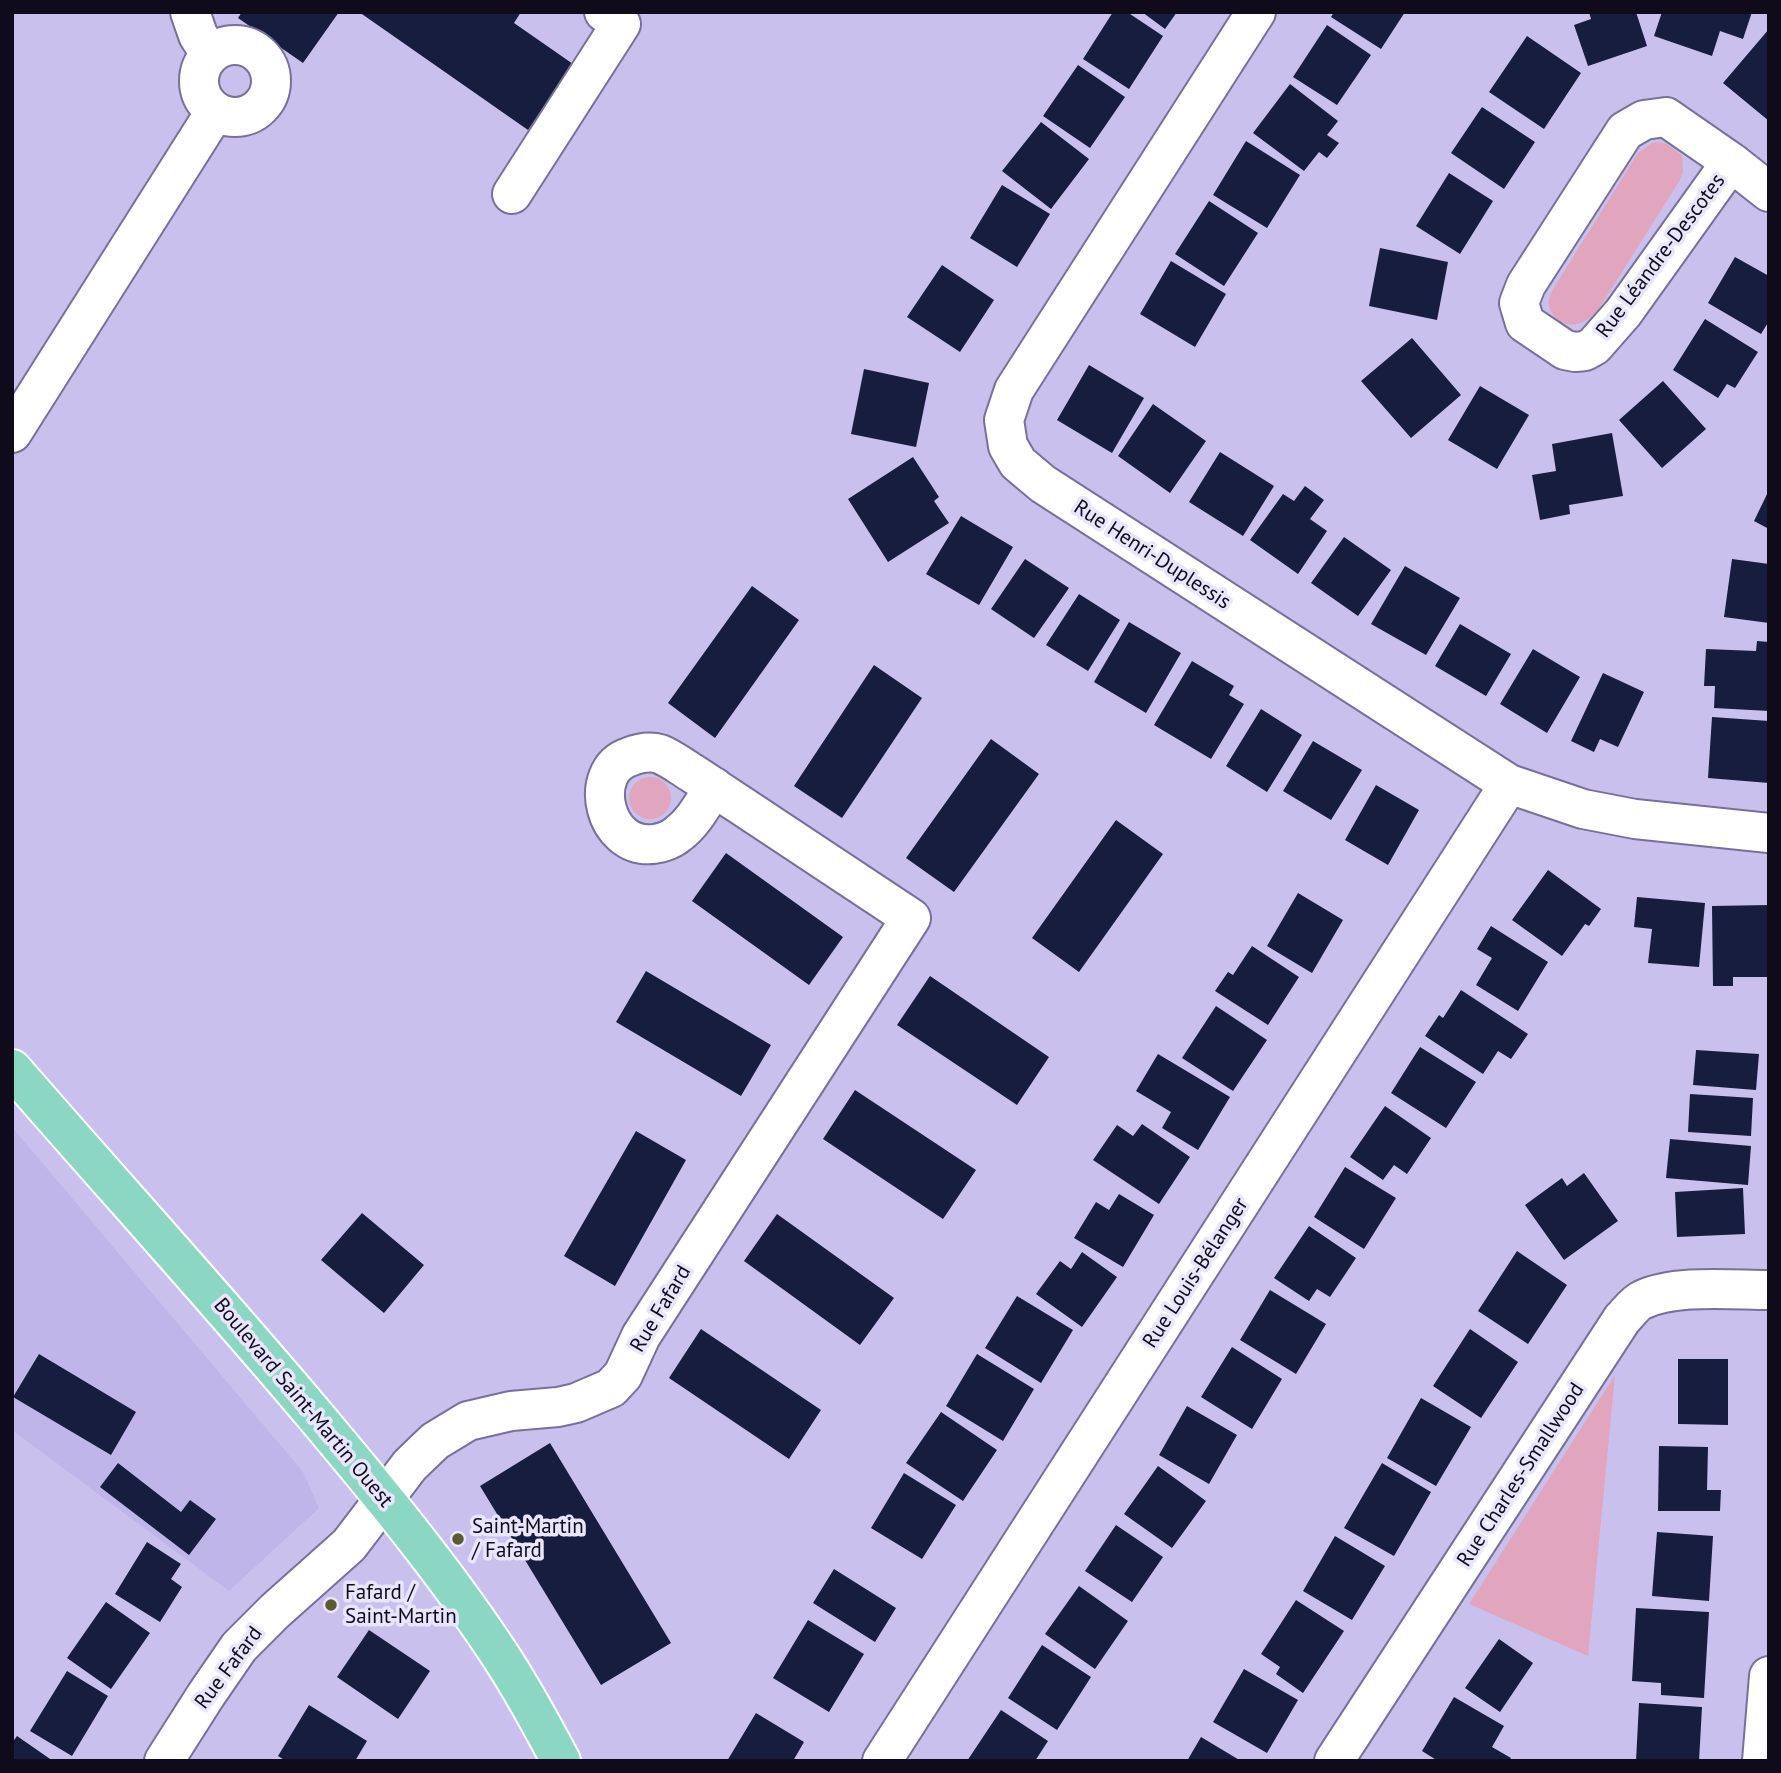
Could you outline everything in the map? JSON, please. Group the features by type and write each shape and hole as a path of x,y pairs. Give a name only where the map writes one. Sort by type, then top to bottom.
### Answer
{"main road":[{"name":"Boulevard Saint-Martin Ouest","path":"12,1069 241,1327 415,1536 478,1623 523,1693 561,1761"}],"street":[{"path":"190,12 209,54"},
{"path":"512,194 621,24 604,12"},
{"name":"Rue Henri-Duplessis","path":"1256,12 1014,390 1004,420 1007,446 1018,463 1043,484 1509,784 1583,809 1635,819 1769,833"},
{"path":"236,45 250,48 262,57 271,76 270,90 265,102 254,111 235,118 215,112 205,102 199,88 201,67 209,54 222,47 236,45"},
{"path":"12,433 215,112"},
{"name":"Rue Léandre-Descotes","path":"1731,162 1623,313 1594,346 1585,351 1565,350 1525,323 1519,303 1526,285 1625,131 1644,120 1666,117 1731,162 1769,192"},
{"name":"Rue Louis-Bélanger","path":"882,1761 1509,784"},
{"name":"Rue Fafard","path":"164,1761 239,1647 349,1545 410,1465 435,1441 468,1421 511,1411 558,1408 576,1403 611,1388 623,1375 641,1336 911,918 714,787"},
{"name":"Rue Charles-Smallwood","path":"1334,1761 1622,1319 1640,1300 1665,1293 1692,1290 1769,1290"},
{"path":"1762,1761 1769,1676"}],"shaded area":[{"path":"1652,143 1667,144 1682,155 1683,171 1680,180 1598,310 1580,323 1563,323 1554,316 1549,305 1553,289 1638,153"},
{"path":"650,777 665,783 671,798 665,813 650,819 635,813 629,798 635,783"},
{"path":"12,1127 303,1472 319,1508 229,1591 12,1430"},
{"path":"1615,1375 1588,1656 1469,1604"}],"building":[{"path":"242,12 339,12 303,63 238,18"},
{"path":"359,12 521,12 514,23 573,64 528,130"},
{"path":"1113,12 1127,12 1163,36 1129,89 1083,59"},
{"path":"1142,12 1177,12 1165,29"},
{"path":"1334,12 1405,12 1381,49 1331,17"},
{"path":"1589,12 1636,12 1647,46 1588,66 1574,25 1591,19"},
{"path":"1662,12 1752,12 1743,39 1720,31 1712,56 1654,36"},
{"path":"1327,25 1371,55 1337,105 1293,77"},
{"path":"1769,29 1769,121 1723,83"},
{"path":"1527,36 1581,73 1544,129 1489,92"},
{"path":"1078,65 1125,97 1090,148 1043,116"},
{"path":"1290,84 1338,121 1327,135 1339,143 1327,158 1319,152 1304,171 1253,133"},
{"path":"1482,107 1535,142 1504,189 1451,153"},
{"path":"1041,122 1089,159 1051,209 1002,171"},
{"path":"1246,141 1300,175 1267,228 1213,195"},
{"path":"1449,173 1493,201 1460,254 1416,226"},
{"path":"1002,185 1050,214 1017,267 970,238"},
{"path":"1209,201 1258,233 1224,286 1175,254"},
{"path":"1380,248 1448,262 1437,320 1369,306"},
{"path":"1735,257 1769,276 1769,321 1761,334 1708,303"},
{"path":"1171,261 1226,294 1195,347 1140,314"},
{"path":"942,265 994,300 960,352 907,317"},
{"path":"1705,319 1758,352 1735,388 1727,384 1718,398 1673,370"},
{"path":"1412,338 1461,395 1411,438 1361,381"},
{"path":"1089,365 1144,398 1112,453 1057,420"},
{"path":"864,369 929,383 916,447 851,434"},
{"path":"1663,381 1706,429 1662,468 1619,420"},
{"path":"1480,386 1529,415 1497,469 1448,440"},
{"path":"1153,404 1206,441 1170,493 1118,456"},
{"path":"1612,433 1623,496 1569,505 1570,514 1540,520 1532,475 1556,471 1552,444"},
{"path":"1220,452 1274,486 1243,536 1189,502"},
{"path":"913,457 939,497 934,501 949,523 888,562 848,499"},
{"path":"1305,486 1324,500 1310,519 1327,531 1298,574 1250,540 1283,494 1294,501"},
{"path":"1769,490 1769,529 1754,521"},
{"path":"961,516 1013,547 979,605 926,574"},
{"path":"1344,537 1391,570 1358,616 1311,583"},
{"path":"1025,559 1069,588 1034,638 991,609"},
{"path":"1732,559 1769,564 1769,623 1724,617"},
{"path":"1405,566 1460,598 1426,655 1371,624"},
{"path":"752,586 799,620 715,738 668,703"},
{"path":"1079,594 1120,620 1088,671 1046,645"},
{"path":"1129,622 1181,653 1146,713 1094,682"},
{"path":"1460,624 1511,654 1486,696 1435,666"},
{"path":"1757,641 1769,642 1769,711 1714,708 1715,686 1704,686 1706,649 1756,651"},
{"path":"1533,649 1580,677 1547,733 1500,704"},
{"path":"1192,661 1234,686 1229,695 1244,704 1211,759 1154,725"},
{"path":"874,665 922,698 842,818 794,786"},
{"path":"1603,673 1644,692 1618,747 1600,739 1594,752 1571,741"},
{"path":"1261,709 1302,735 1267,792 1226,766"},
{"path":"1712,717 1769,721 1769,783 1708,778"},
{"path":"991,739 1039,774 954,892 906,858"},
{"path":"1313,741 1362,770 1331,820 1283,791"},
{"path":"1376,785 1419,810 1388,865 1345,840"},
{"path":"1116,820 1163,854 1079,972 1032,938"},
{"path":"726,853 843,937 809,985 692,901"},
{"path":"1548,870 1601,909 1589,926 1585,924 1562,956 1512,920"},
{"path":"1298,893 1343,920 1312,973 1267,946"},
{"path":"1637,897 1705,903 1699,967 1648,963 1652,929 1634,927"},
{"path":"1769,905 1769,977 1733,977 1733,986 1713,986 1712,906"},
{"path":"1491,926 1548,962 1518,1011 1476,985 1492,958 1477,949"},
{"path":"1252,946 1299,977 1268,1025 1215,991 1228,972 1233,975"},
{"path":"646,971 771,1045 741,1096 616,1022"},
{"path":"930,976 1049,1057 1017,1105 897,1025"},
{"path":"1461,990 1528,1034 1511,1059 1498,1051 1483,1074 1425,1036 1439,1015 1443,1018"},
{"path":"1216,1006 1267,1040 1233,1091 1182,1058"},
{"path":"1420,1047 1476,1082 1446,1128 1391,1093"},
{"path":"1696,1050 1759,1054 1756,1090 1693,1085"},
{"path":"1158,1054 1230,1097 1198,1150 1162,1128 1171,1112 1136,1091"},
{"path":"855,1090 976,1170 943,1219 823,1139"},
{"path":"1690,1094 1753,1098 1751,1136 1688,1132"},
{"path":"1385,1106 1431,1138 1407,1174 1394,1165 1383,1180 1350,1157"},
{"path":"1142,1124 1190,1157 1159,1204 1093,1160 1117,1125 1133,1136"},
{"path":"636,1131 686,1160 615,1286 564,1256"},
{"path":"1670,1139 1751,1146 1748,1185 1666,1178"},
{"path":"1345,1167 1396,1198 1364,1249 1314,1217"},
{"path":"1584,1173 1618,1221 1564,1260 1525,1205 1562,1178 1567,1186"},
{"path":"1743,1188 1745,1234 1677,1237 1675,1192"},
{"path":"1119,1194 1154,1215 1123,1267 1074,1238 1096,1202 1109,1210"},
{"path":"362,1213 424,1265 384,1313 321,1260"},
{"path":"777,1214 894,1298 860,1345 744,1261"},
{"path":"1309,1226 1356,1258 1330,1297 1317,1289 1309,1301 1274,1278"},
{"path":"1517,1251 1567,1285 1528,1344 1478,1311"},
{"path":"1082,1252 1117,1277 1082,1327 1036,1294 1060,1261 1071,1269"},
{"path":"1270,1290 1326,1324 1296,1374 1240,1340"},
{"path":"1017,1296 1073,1330 1041,1383 985,1348"},
{"path":"701,1329 821,1410 789,1459 669,1378"},
{"path":"1470,1329 1518,1362 1481,1418 1433,1386"},
{"path":"1232,1347 1282,1379 1252,1429 1201,1397"},
{"path":"39,1354 136,1412 111,1455 13,1397"},
{"path":"977,1354 1034,1389 1003,1441 946,1406"},
{"path":"1678,1359 1728,1359 1728,1425 1678,1424"},
{"path":"1421,1398 1471,1427 1436,1486 1387,1458"},
{"path":"1187,1406 1237,1435 1209,1484 1159,1455"},
{"path":"941,1412 997,1450 963,1501 906,1463"},
{"path":"550,1443 671,1643 601,1685 480,1486"},
{"path":"1659,1446 1708,1447 1707,1490 1721,1490 1720,1511 1658,1511"},
{"path":"118,1463 181,1512 190,1500 216,1519 189,1555 100,1487"},
{"path":"1382,1463 1431,1492 1394,1556 1344,1528"},
{"path":"1158,1466 1206,1501 1172,1548 1124,1514"},
{"path":"904,1473 956,1505 922,1559 871,1528"},
{"path":"1116,1525 1163,1557 1132,1602 1085,1571"},
{"path":"1657,1532 1713,1536 1709,1601 1652,1596"},
{"path":"1335,1536 1385,1566 1352,1620 1303,1591"},
{"path":"147,1542 181,1564 171,1579 182,1587 160,1622 115,1594"},
{"path":"834,1569 896,1608 875,1642 813,1603"},
{"path":"1079,1586 1128,1621 1095,1669 1045,1634"},
{"path":"1296,1600 1344,1631 1303,1693 1276,1674 1280,1667 1261,1654"},
{"path":"106,1602 150,1633 111,1689 67,1658"},
{"path":"1636,1608 1709,1612 1704,1698 1661,1695 1661,1683 1632,1681"},
{"path":"808,1620 864,1654 829,1712 773,1678"},
{"path":"369,1630 430,1671 398,1719 337,1677"},
{"path":"1499,1639 1533,1663 1500,1712 1465,1688"},
{"path":"1042,1645 1091,1677 1057,1730 1008,1698"},
{"path":"1244,1669 1298,1700 1267,1753 1213,1722"},
{"path":"67,1671 108,1696 72,1756 30,1731"},
{"path":"1454,1697 1504,1726 1492,1747 1511,1758 1509,1761 1438,1761 1422,1751"},
{"path":"1639,1703 1702,1707 1699,1761 1636,1761"},
{"path":"309,1705 367,1741 355,1761 286,1761 278,1756"},
{"path":"1001,1710 1048,1741 1035,1761 967,1761"},
{"path":"756,1713 804,1742 793,1761 727,1761"},
{"path":"17,1736 53,1761 12,1761 12,1743"},
{"path":"1201,1737 1241,1761 1187,1761"}],"place":[{"name":"Saint-Martin / Fafard","path":"458,1539"},
{"name":"Fafard / Saint-Martin","path":"331,1605"}]}
